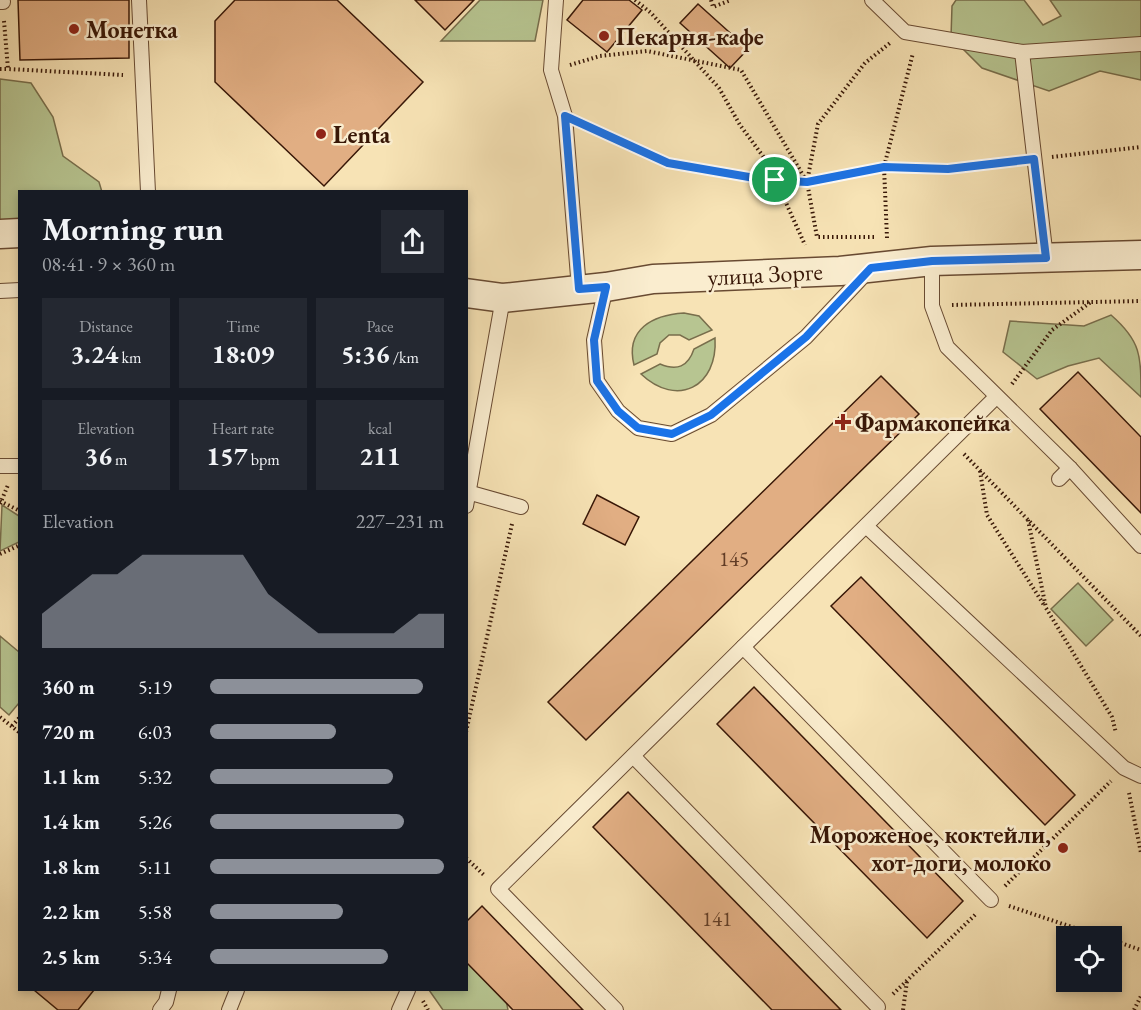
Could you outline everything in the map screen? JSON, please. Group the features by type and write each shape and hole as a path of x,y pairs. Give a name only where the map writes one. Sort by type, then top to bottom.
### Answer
{"street":[{"path":"0,234 18,233"},
{"name":"улица Зорге","path":"468,293 503,297 653,279 871,268 932,261 1141,255"}],"lane":[{"path":"139,0 148,190"},
{"path":"556,0 551,70 565,116 592,288 597,381 618,411 638,428 672,434 711,415 806,337 871,268"},
{"path":"872,0 911,32 1022,52 1141,44"},
{"path":"1022,52 1046,258"},
{"path":"932,261 932,306 947,347 1070,468 1141,546"},
{"path":"0,291 18,290"},
{"path":"468,501 503,297"},
{"path":"616,1010 498,889 996,397"},
{"path":"0,466 18,466"},
{"path":"1059,479 1070,468"},
{"path":"471,493 518,507"},
{"path":"866,526 1124,768 1141,776"},
{"path":"743,647 991,900"},
{"path":"633,756 878,1007"},
{"path":"160,1010 166,1002 169,991"},
{"path":"229,1010 237,991"},
{"path":"399,1010 408,991"}],"path":[{"path":"635,0 651,13 719,88 740,125 768,163 810,255"},
{"path":"711,0 713,7 731,0"},
{"path":"1,2 8,69"},
{"path":"551,70 600,56 647,51 741,70 807,182 817,237 889,238 884,167 911,32"},
{"path":"807,182 818,124 865,63 911,32"},
{"path":"0,69 142,76"},
{"path":"565,116 668,163 775,180 807,182 884,167 948,169 1141,147"},
{"path":"996,397 1019,378 1052,330 1092,301"},
{"path":"932,306 1141,301"},
{"path":"951,440 1141,636"},
{"path":"980,470 987,515 1112,717 1141,853"},
{"path":"0,501 18,510"},
{"path":"468,723 518,507"},
{"path":"1028,520 1046,608"},
{"path":"0,554 18,546"},
{"path":"0,717 18,731"},
{"path":"12,726 18,719"},
{"path":"991,900 1069,926"},
{"path":"1122,943 1141,950"},
{"path":"903,1010 907,980"},
{"path":"1134,1010 1141,996"}],"green space":[{"path":"480,0 543,0 535,41 441,41"},
{"path":"956,0 1024,0 1043,25 1061,16 1050,0 1141,0 1141,80 1100,71 1049,91 982,68 951,37 952,6"},
{"path":"0,79 31,83 53,117 63,156 99,182 101,190 18,190 18,223 0,224"},
{"path":"684,313 699,316 712,330 689,340 680,335 669,335 660,343 657,354 634,365 632,353 634,342 644,326 662,317"},
{"path":"1111,315 1134,341 1141,370 1141,397 1099,358 1068,366 1037,379 1003,352 1010,321 1084,326"},
{"path":"715,338 710,369 693,387 668,390 641,374 660,364 672,367 681,366 689,360 694,349"},
{"path":"2,505 18,515 18,542 0,551"},
{"path":"1078,583 1113,620 1086,646 1051,609"},
{"path":"0,636 18,651 18,704 9,715 0,707"},
{"path":"468,957 505,995 508,1010 443,1010 430,991 468,991"}],"building":[{"name":"Монетка","path":"18,0 129,0 129,58 20,60"},
{"name":"Lenta","path":"235,0 337,0 423,82 324,186 215,82 215,21"},
{"path":"415,0 474,0 445,30"},
{"name":"Пекарня-кафе","path":"583,0 629,0 642,10 607,52 567,20"},
{"path":"698,4 748,49 730,68 680,23"},
{"path":"1078,372 1141,437 1141,513 1040,409"},
{"path":"881,376 919,414 586,740 548,702"},
{"path":"597,495 639,517 625,545 583,524"},
{"path":"861,577 1075,795 1045,825 831,606"},
{"path":"754,687 963,901 927,938 717,724"},
{"path":"628,792 841,1010 772,1010 593,827"},
{"path":"482,906 583,1010 513,1010 468,964 468,920"},
{"path":"35,991 93,991 78,1010 58,1010"}],"place":[{"name":"Монетка","path":"74,29"},
{"name":"Пекарня-кафе","path":"604,36"},
{"name":"Lenta","path":"321,134"},
{"name":"Фармакопейка","path":"843,422"},
{"name":"Мороженое, коктейли, хот-доги, молоко","path":"1063,848"}],"route":[{"path":"565,116 668,163 775,180 807,182 884,167 948,169 1034,159 1046,258 932,261 871,268 806,337 711,415 672,434 638,428 618,411 597,381 594,340 606,287 579,289 565,116"}]}
